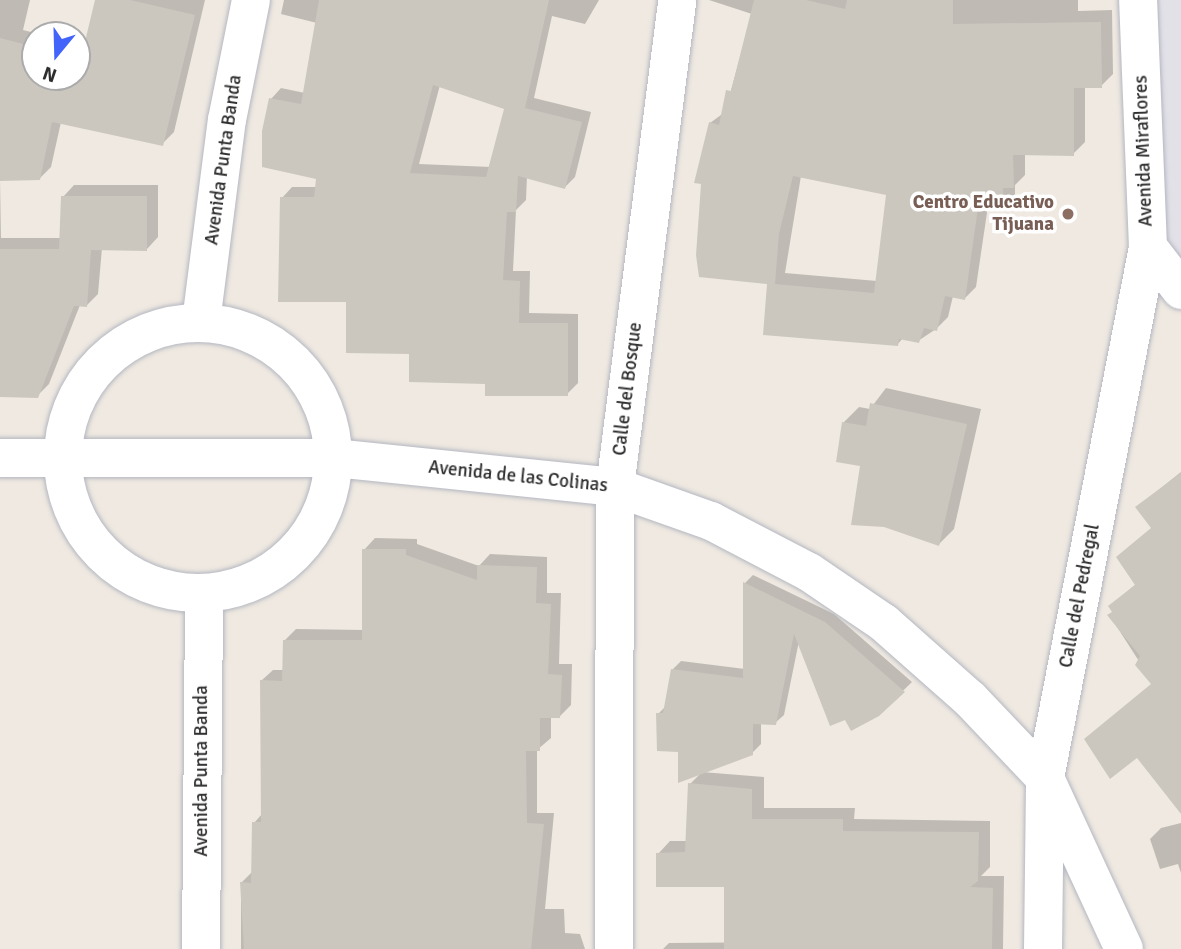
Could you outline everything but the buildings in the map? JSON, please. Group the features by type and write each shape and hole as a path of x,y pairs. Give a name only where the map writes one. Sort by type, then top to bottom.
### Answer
{"street":[{"name":"Avenida Punta Banda","path":"201,321 227,120 251,0"},
{"name":"Calle del Bosque","path":"614,949 615,487 677,0"},
{"name":"Avenida Miraflores","path":"1138,0 1148,247 1181,290"},
{"name":"Calle del Pedregal","path":"1043,949 1045,778 1148,247"},
{"path":"201,321 252,333 295,363 324,407 335,457 326,509 297,552 255,582 204,594 167,591 133,577 103,556 76,516 66,493 62,457 72,404 103,360 148,331 201,321"},
{"name":"Avenida de las Colinas","path":"0,458 335,457 615,487 711,521 809,572 884,623 971,700 1045,778 1124,949"},
{"name":"Avenida Punta Banda","path":"201,949 204,594"}],"shaded area":[{"path":"1153,0 1181,0 1181,282 1138,220"}],"place":[{"name":"Centro Educativo Tijuana","path":"1068,214"}]}
